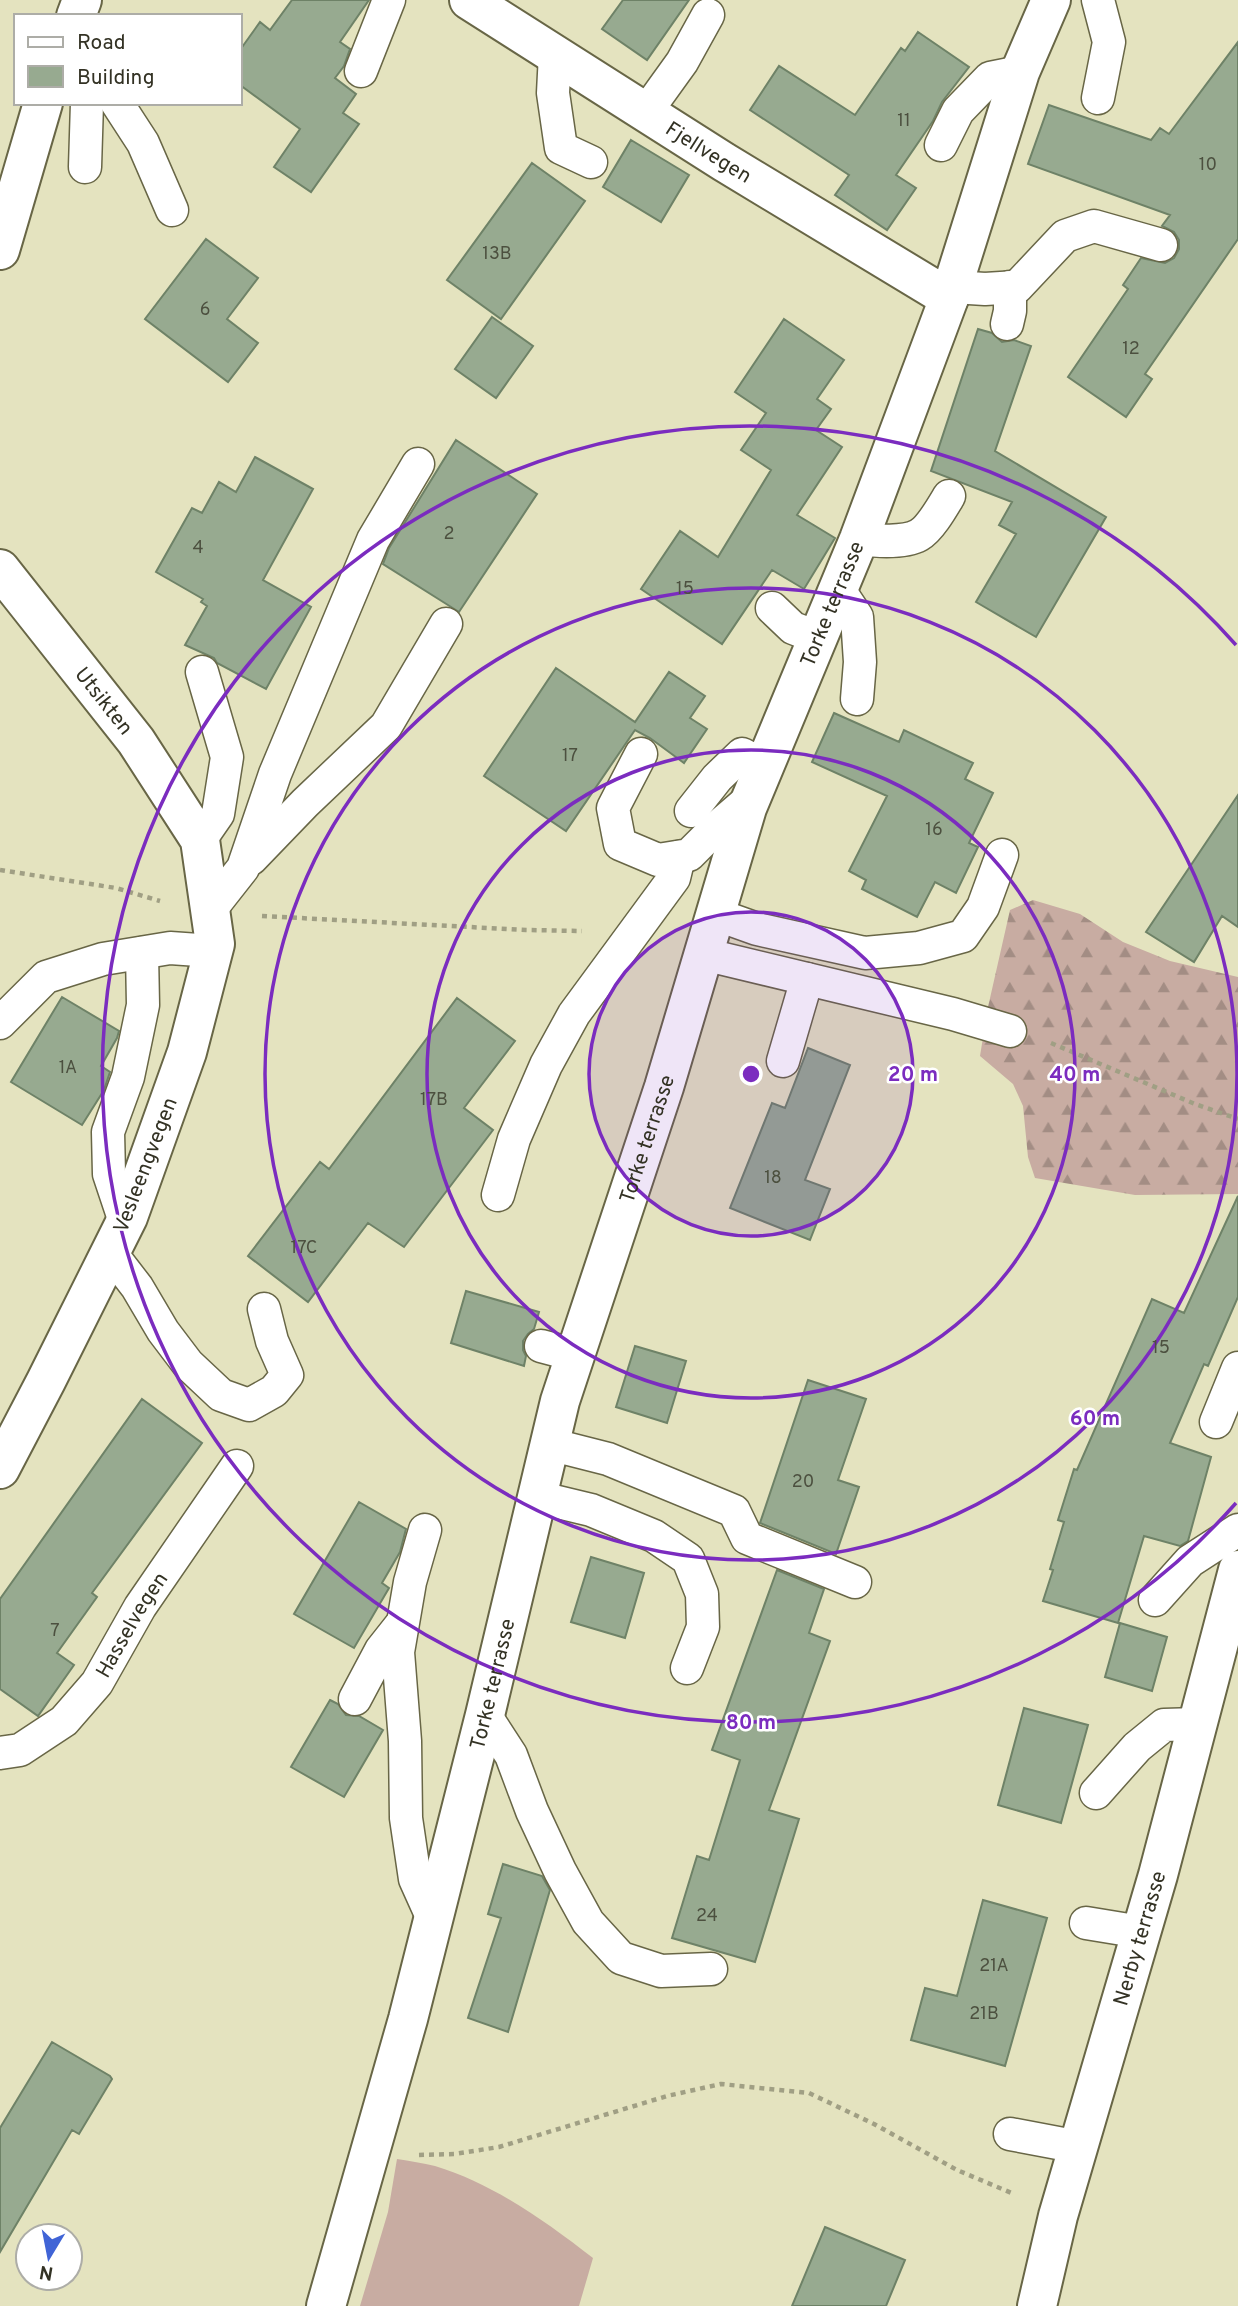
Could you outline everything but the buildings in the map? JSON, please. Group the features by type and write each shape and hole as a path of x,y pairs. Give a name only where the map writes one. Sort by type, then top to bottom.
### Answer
{"street":[{"name":"Fjellvegen","path":"470,0 646,112 951,293"},
{"name":"Torke terrasse","path":"326,2306 408,2019 485,1715 560,1401 558,1351 664,1087 715,914 758,782 859,539 951,293 1020,72 1051,0"},
{"path":"0,250 43,105"},
{"name":"Utsikten","path":"0,569 136,741 200,840"},
{"name":"Vesleengvegen","path":"0,1469 118,1237 187,1052 215,944 200,840"},
{"name":"Nerby terrasse","path":"1037,2306 1058,2216 1141,1932 1238,1570"}],"lane":[{"path":"361,71 389,0"},
{"path":"1098,0 1109,42 1098,98"},
{"path":"646,112 682,62 708,15"},
{"path":"555,54 553,93 561,148 591,162"},
{"path":"941,145 958,111 990,78 1020,72"},
{"path":"85,167 87,105"},
{"path":"118,105 143,143 172,210"},
{"path":"951,293 1017,287 1065,236 1094,226 1161,245"},
{"path":"1007,324 1010,287"},
{"path":"243,868 275,774 373,540 418,464"},
{"path":"859,539 885,542 920,535 940,512 949,496"},
{"path":"839,590 857,617 860,662 857,699"},
{"path":"772,608 793,628 819,638"},
{"path":"210,910 243,868 305,803 386,726 446,624"},
{"path":"200,840 218,814 227,757 202,672"},
{"path":"641,754 613,808 620,844 658,860 689,855 758,782 742,754 717,778 691,811"},
{"path":"715,914 757,929 865,953 919,948 964,936 984,907 1002,855"},
{"path":"498,1195 514,1139 546,1065 574,1014 674,878 679,857"},
{"path":"0,1023 46,977 103,958 170,948 213,951"},
{"path":"142,953 143,1005 128,1077 108,1132 109,1174 118,1237 137,1287 163,1331 188,1364 221,1395 249,1405 274,1391 287,1375 272,1341 264,1310"},
{"path":"703,954 953,1014 1010,1031"},
{"path":"783,1061 807,979"},
{"path":"1216,1422 1238,1368"},
{"path":"549,1444 608,1459 734,1511 747,1538 855,1582"},
{"name":"Hasselvegen","path":"0,1753 20,1749 64,1721 97,1683 140,1607 237,1466"},
{"path":"537,1497 591,1510 654,1536 688,1559 702,1594 703,1627 687,1668"},
{"path":"425,1530 410,1582 398,1652 405,1741 406,1818 415,1879 433,1919"},
{"path":"1155,1600 1190,1561 1238,1530"},
{"path":"355,1699 381,1650 403,1622"},
{"path":"485,1715 511,1755 532,1811 588,1922 621,1958 661,1971 711,1969"},
{"path":"1096,1793 1137,1747 1164,1725 1197,1724"},
{"path":"1086,1923 1141,1932"},
{"path":"1010,2134 1079,2147"}],"path":[{"path":"0,870 116,888 176,907 263,916 526,930 635,931"},
{"path":"1010,1031 1056,1045 1195,1104 1238,1119"},
{"path":"372,2145 419,2155 454,2154 499,2147 667,2096 721,2084 809,2093 874,2124 957,2170 1058,2216"}],"green space":[{"path":"1033,900 1080,914 1123,942 1170,961 1238,977 1238,1194 1135,1195 1035,1178 1028,1157 1023,1106 1013,1084 980,1056 1010,910"},
{"path":"397,2159 435,2166 498,2193 537,2217 593,2258 579,2306 360,2306 388,2212"}]}
